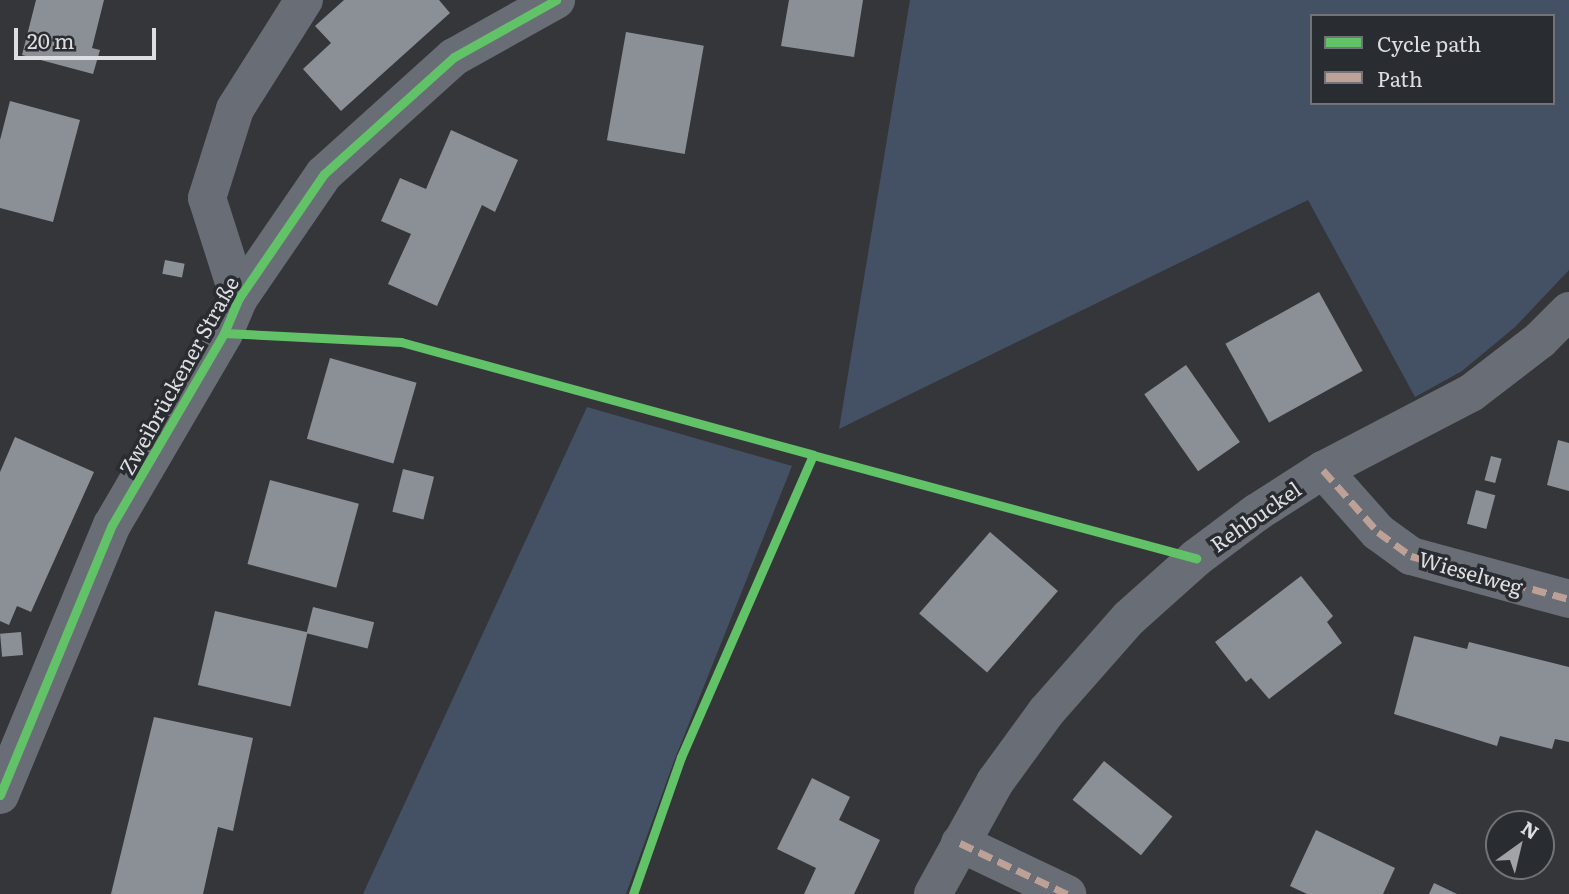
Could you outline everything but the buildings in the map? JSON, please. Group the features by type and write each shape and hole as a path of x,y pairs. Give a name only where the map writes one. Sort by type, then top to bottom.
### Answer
{"street":[{"path":"239,298 207,198 235,109 304,0"},
{"name":"Zweibrückener Straße","path":"0,795 112,525 224,333 239,298 324,174 454,57 556,0"},
{"name":"Rehbuckel","path":"933,894 995,782 1046,712 1129,618 1206,551 1323,470 1471,393 1540,340 1569,312"},
{"name":"Wieselweg","path":"1323,470 1378,532 1410,556 1569,599"},
{"path":"960,843 1067,894"}],"shaded area":[{"path":"910,0 1569,0 1569,270 1515,327 1462,371 1415,397 1308,200 839,429"},
{"path":"587,407 792,466 674,761 626,894 363,894"}],"marked path":[{"path":"1323,470 1378,532 1411,556 1569,599"},
{"path":"960,843 1067,894"}],"cycle path":[{"path":"0,795 112,525 224,333 239,298 324,174 454,57 556,0"},
{"path":"224,333 401,342 813,455 681,757 633,894"},
{"path":"813,455 1196,558"}]}
